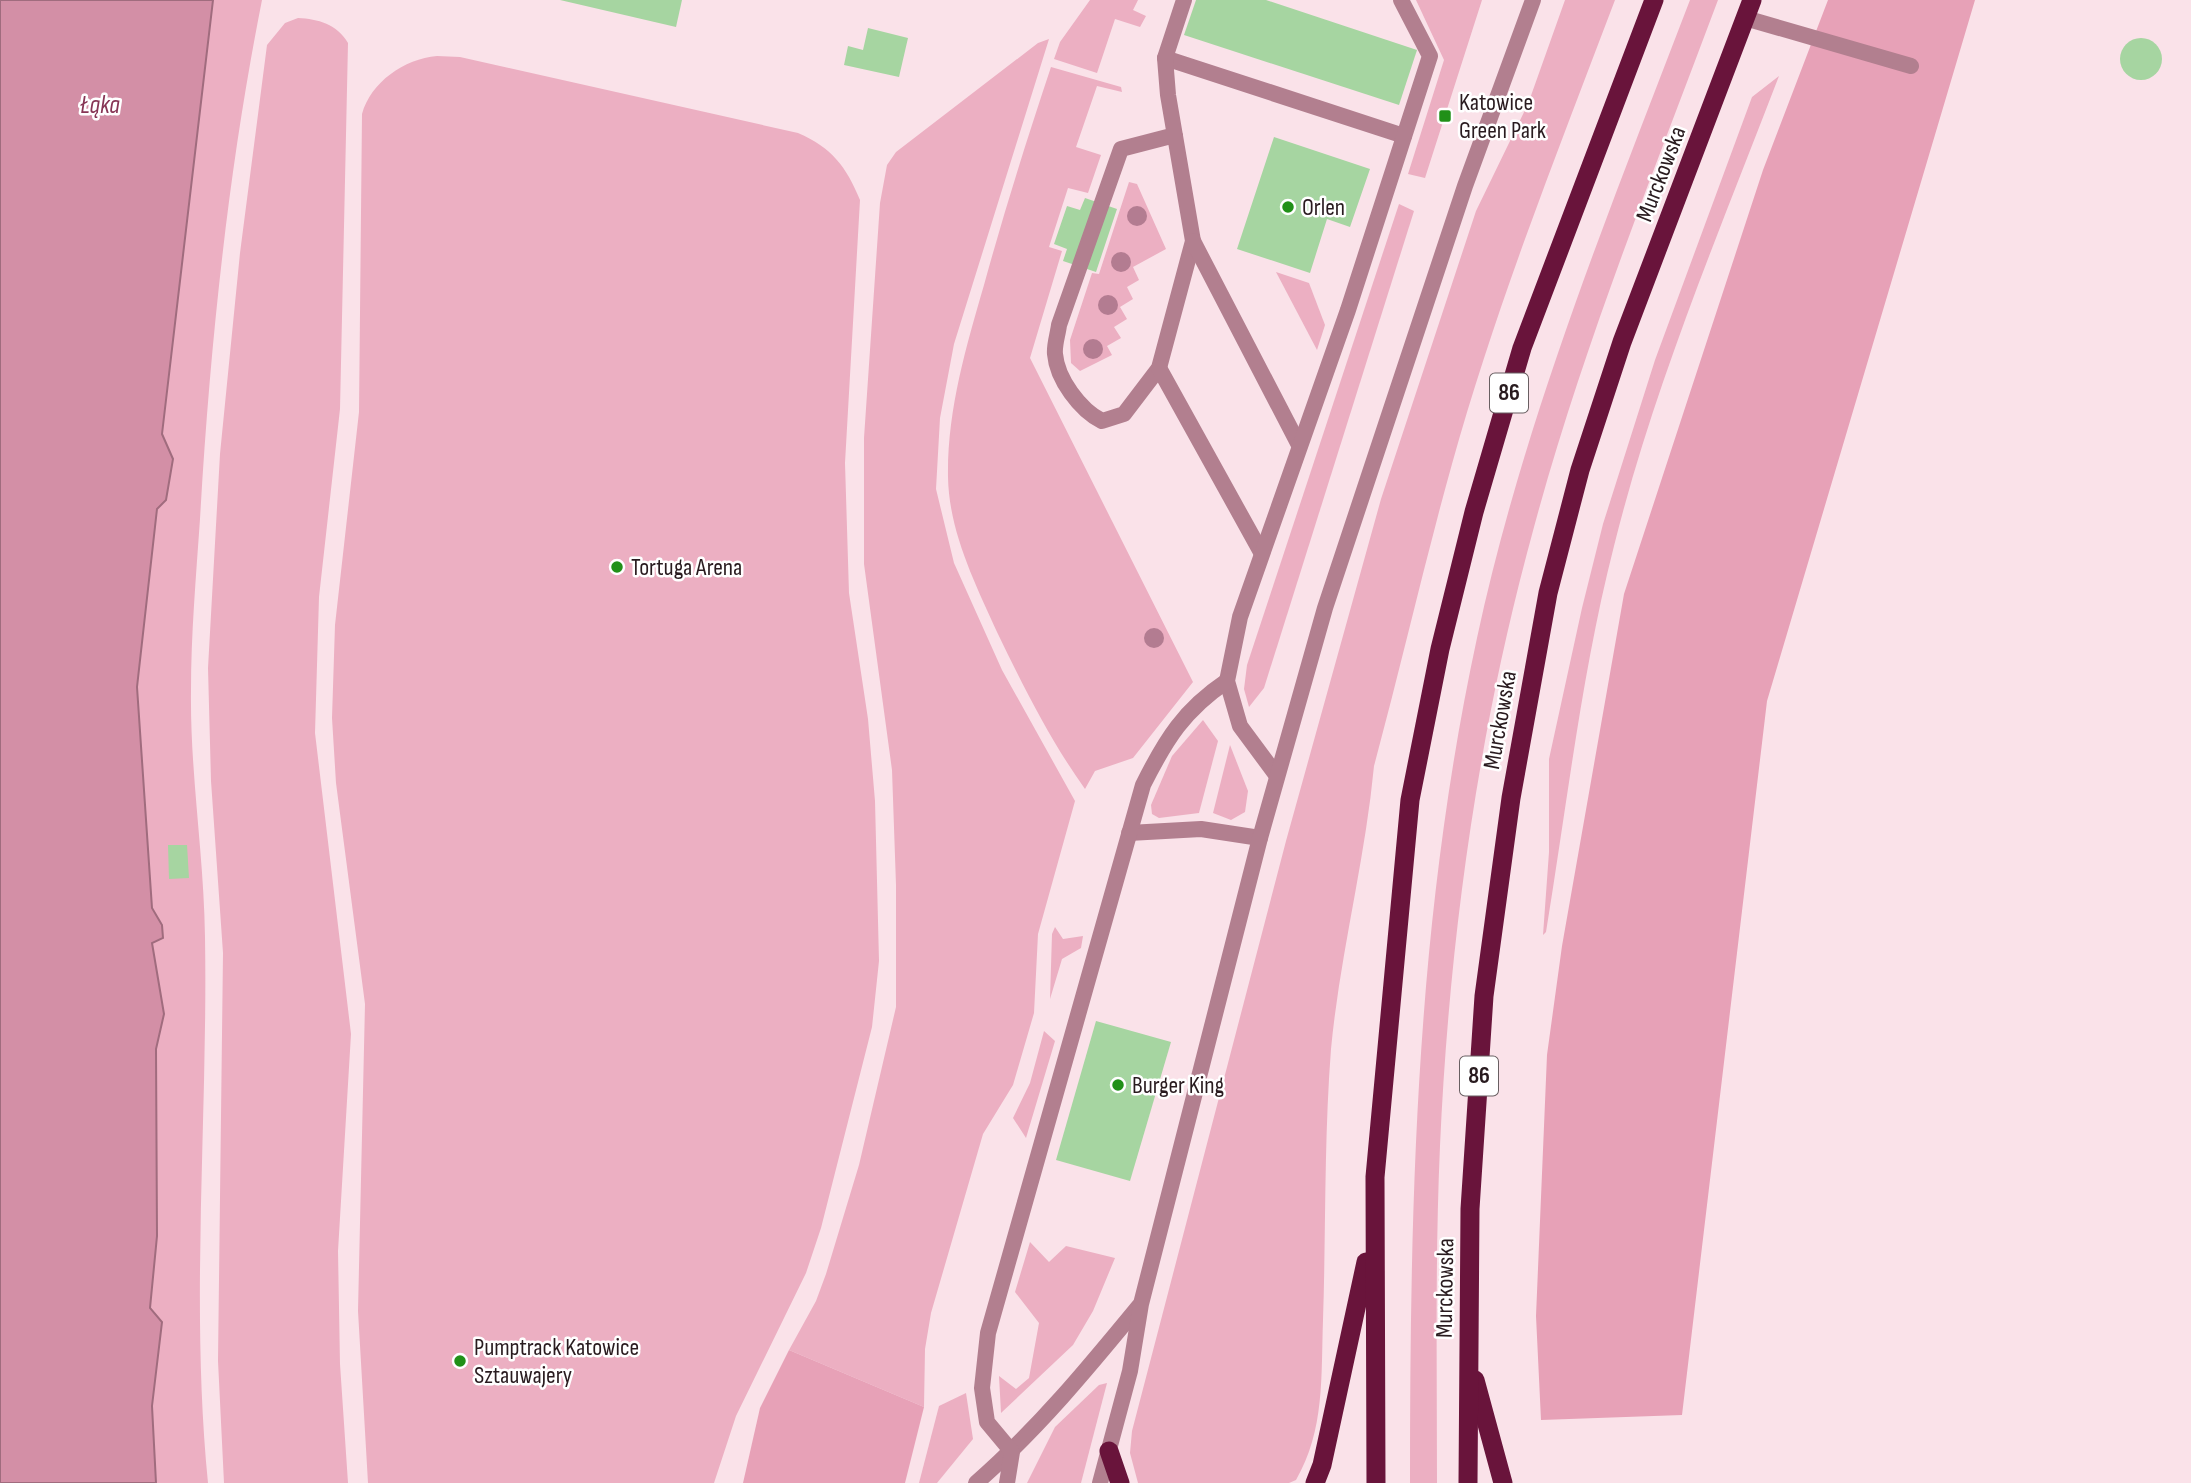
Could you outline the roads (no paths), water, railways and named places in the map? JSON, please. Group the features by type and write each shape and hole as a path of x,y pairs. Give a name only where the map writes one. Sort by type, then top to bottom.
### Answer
{"highway":[{"name":"86","path":"1376,1483 1374,1226 1388,1020 1410,800 1440,649 1474,512 1522,348 1654,0"},
{"name":"Murckowska","path":"1468,1483 1470,1209 1485,996 1511,797 1548,593 1580,470 1622,342 1749,9"},
{"path":"1315,1483 1322,1465 1374,1226"},
{"path":"1468,1355 1503,1483"},
{"path":"1109,1451 1120,1483"}],"lane":[{"path":"1184,0 1165,58 1193,240 1299,445"},
{"path":"1277,776 1240,726 1227,681 1241,617 1261,552 1405,136 1430,56 1401,0"},
{"path":"1100,1483 1130,1371 1141,1304 1260,838 1325,608 1465,186 1533,0"},
{"path":"1749,9 1911,66"},
{"path":"1165,58 1405,136"},
{"path":"1175,135 1121,149 1059,325 1055,354 1067,386 1084,412 1102,421 1124,414 1159,368 1193,240"},
{"path":"1159,368 1261,552"},
{"path":"1007,1483 1012,1452 987,1422 982,1388 988,1333 1143,785 1161,749 1198,701 1227,681"},
{"path":"1129,833 1201,829 1260,838"},
{"path":"976,1483 1012,1452 1069,1392 1141,1304"}],"water":[{"name":"Łąka","path":"0,0 213,0 162,434 173,459 166,500 157,509 137,687 152,908 162,925 163,938 152,943 164,1014 156,1049 157,1236 150,1308 162,1322 152,1406 156,1483 0,1483"}],"place":[{"name":"Katowice Green Park","path":"1445,116"},
{"name":"Orlen","path":"1288,207"},
{"name":"Tortuga Arena","path":"617,567"},
{"name":"Burger King","path":"1118,1085"},
{"name":"Pumptrack Katowice Sztauwajery","path":"460,1361"}]}
